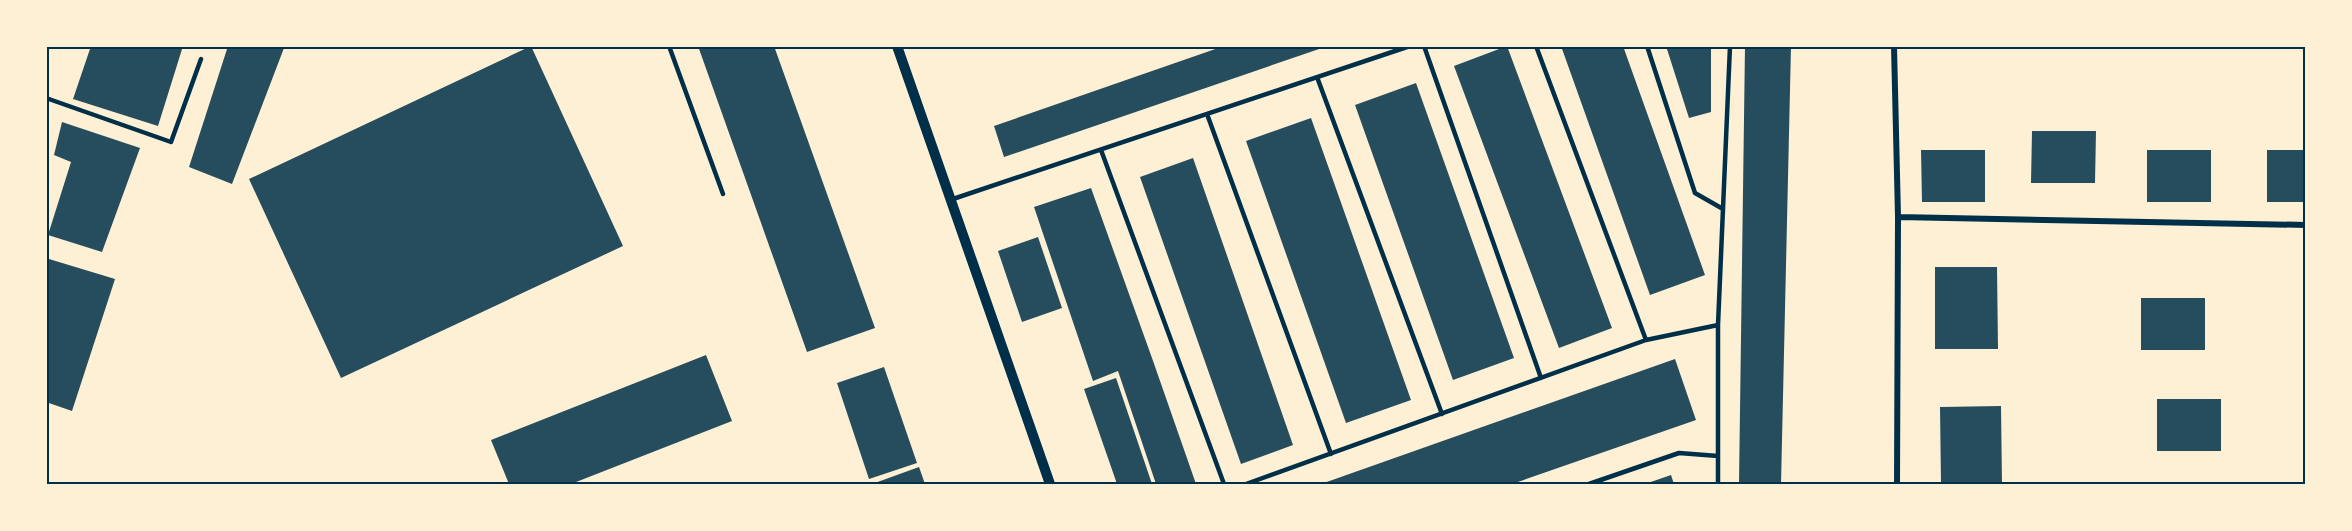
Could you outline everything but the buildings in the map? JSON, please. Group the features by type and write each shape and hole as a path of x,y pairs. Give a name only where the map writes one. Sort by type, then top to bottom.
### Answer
{"street":[{"path":"897,46 1050,484"},
{"path":"1894,46 1898,217 1897,484"},
{"path":"1898,217 2306,225"}],"lane":[{"path":"669,46 723,194"},
{"path":"950,200 1410,46"},
{"path":"1424,46 1541,378"},
{"path":"1536,46 1646,340"},
{"path":"1647,46 1695,193 1723,209"},
{"path":"1718,484 1718,325 1730,46"},
{"path":"46,98 171,142 201,59"},
{"path":"1317,78 1442,414"},
{"path":"1208,114 1331,454"},
{"path":"1101,150 1224,484"},
{"path":"1246,484 1646,340 1718,325"},
{"path":"1589,484 1679,453 1718,456"}]}
